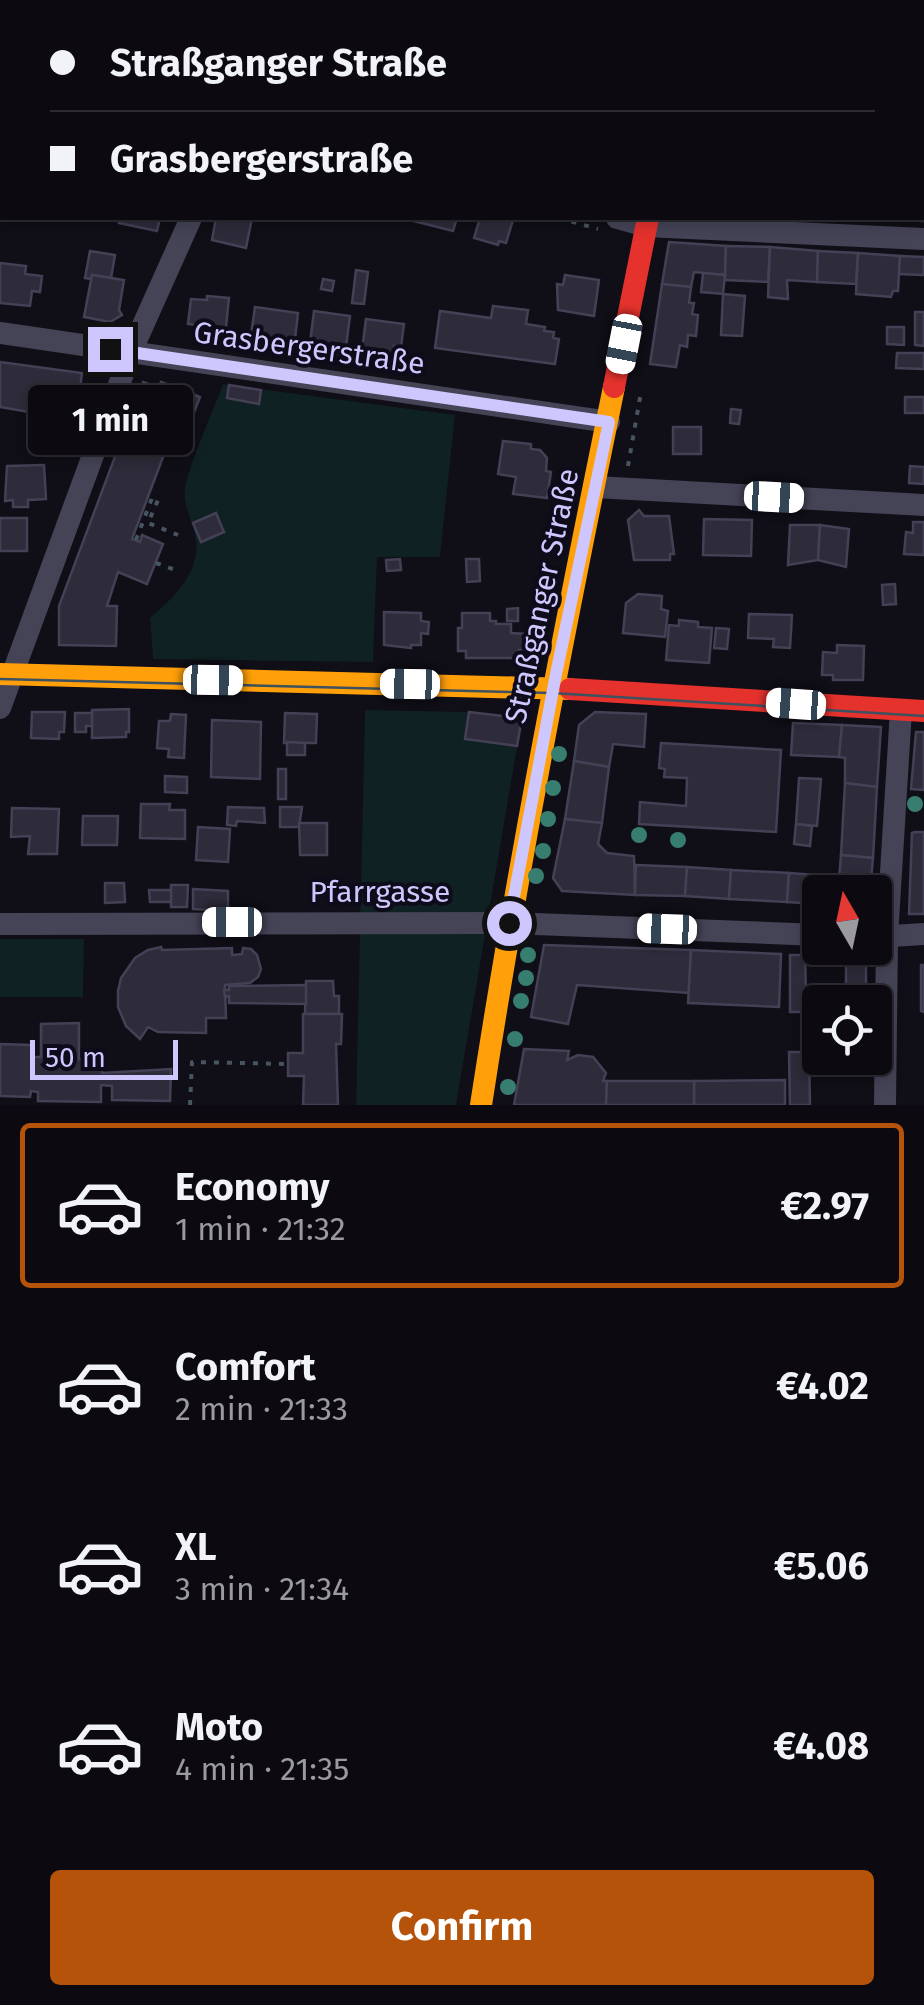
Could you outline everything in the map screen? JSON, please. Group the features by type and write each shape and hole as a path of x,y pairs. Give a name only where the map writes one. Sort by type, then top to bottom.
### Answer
{"street":[{"path":"0,708 6,675 131,352 190,220"},
{"path":"613,225 647,222 924,239"},
{"name":"Straßganger Straße","path":"481,1105 509,923 553,688 647,222"},
{"name":"Grasbergerstraße","path":"0,332 609,422"},
{"path":"595,487 924,506"},
{"path":"6,675 553,688 913,711 890,875"},
{"name":"Pfarrgasse","path":"0,924 509,923 802,934"},
{"path":"892,936 924,934"},
{"path":"882,965 885,1105"}],"path":[{"path":"574,220 613,225"},
{"path":"627,471 641,392"},
{"path":"136,540 152,498 158,500 148,524 178,536"},
{"path":"156,562 174,570"},
{"path":"190,1105 192,1062 288,1064"}],"shaded area":[{"path":"223,384 455,415 440,557 377,557 373,662 153,659 150,618 175,594 193,565 196,541 185,487"},
{"path":"365,710 469,712 522,718 456,1105 356,1105"},
{"path":"0,939 84,939 83,997 0,997"}],"building":[{"path":"120,220 160,220 157,231 119,223"},
{"path":"216,220 252,220 246,248 212,240"},
{"path":"414,220 456,220 453,231"},
{"path":"479,220 513,220 506,243 499,241 498,245 474,238"},
{"path":"669,242 726,246 725,275 694,272 691,287 662,284"},
{"path":"726,246 770,247 768,282 725,280"},
{"path":"770,247 818,251 817,282 787,280 788,299 768,297"},
{"path":"90,251 115,255 111,278 85,278"},
{"path":"818,251 858,253 856,284 817,282"},
{"path":"858,253 900,256 898,291 893,291 891,297 856,294"},
{"path":"900,256 924,257 924,275 899,274"},
{"path":"0,263 26,266 25,274 42,276 40,292 32,291 30,306 0,303"},
{"path":"356,270 368,272 364,304 352,303"},
{"path":"703,273 725,275 723,294 701,292"},
{"path":"92,275 124,280 119,310 122,315 110,322 84,317"},
{"path":"565,275 599,280 594,316 558,310 557,284 563,285"},
{"path":"323,279 334,281 332,291 321,289"},
{"path":"662,284 691,287 689,303 694,303 692,314 698,315 696,336 688,335 687,347 680,345 676,367 650,364"},
{"path":"723,294 745,296 742,336 721,335"},
{"path":"207,296 229,298 225,337 195,334 196,325 188,324 191,299 207,300"},
{"path":"493,306 528,310 526,324 554,332 553,338 559,339 555,364 435,348 440,311 491,318"},
{"path":"255,307 298,313 294,348 250,342"},
{"path":"314,311 350,316 345,355 309,351"},
{"path":"915,312 924,312 924,346 915,345"},
{"path":"366,319 404,324 401,347 394,346 392,362 361,358"},
{"path":"887,327 904,327 904,345 887,344"},
{"path":"897,353 924,353 924,369 896,368"},
{"path":"0,362 82,373 76,420 0,407"},
{"path":"143,382 159,388 161,382 200,397 186,433 174,428 132,539 140,542 142,535 163,544 147,584 118,572 107,606 117,606 116,646 59,645 59,606"},
{"path":"229,385 261,390 259,404 227,398"},
{"path":"905,397 924,397 924,413 905,413"},
{"path":"731,409 741,410 739,424 730,423"},
{"path":"673,427 701,427 701,454 673,454"},
{"path":"503,441 531,444 531,449 540,450 547,458 546,471 551,472 547,498 513,494 516,477 498,474"},
{"path":"44,465 46,499 28,500 28,507 13,507 13,500 5,501 7,466"},
{"path":"910,466 924,467 924,484 909,483"},
{"path":"639,510 644,516 669,516 674,554 670,554 670,560 634,560 628,520"},
{"path":"216,513 224,532 201,542 193,523"},
{"path":"0,518 27,518 27,551 0,551"},
{"path":"704,519 752,520 751,556 703,555"},
{"path":"913,522 924,522 924,555 904,554 906,532 913,533"},
{"path":"790,525 820,525 818,560 788,565"},
{"path":"820,525 849,529 846,567 818,560"},
{"path":"400,559 401,570 387,571 386,560"},
{"path":"466,559 479,559 480,581 467,582"},
{"path":"895,584 896,604 883,605 882,585"},
{"path":"638,594 662,596 661,609 668,611 665,637 623,633 626,603"},
{"path":"518,608 518,621 507,621 507,609"},
{"path":"384,612 421,613 421,621 429,622 428,634 421,633 421,645 384,645"},
{"path":"462,613 490,613 490,621 511,624 511,633 527,634 527,650 519,650 519,658 466,658 466,651 458,651"},
{"path":"749,614 792,615 790,648 773,647 774,639 748,638"},
{"path":"679,620 712,628 709,663 666,660 669,625 679,626"},
{"path":"716,628 729,629 727,649 714,648"},
{"path":"837,645 864,646 863,680 833,680 833,675 822,675 823,652 837,653"},
{"path":"129,709 126,737 92,738 92,710"},
{"path":"32,712 65,712 64,732 59,732 59,739 31,738"},
{"path":"469,712 522,718 517,746 465,739"},
{"path":"595,712 646,714 644,747 613,744 609,767 574,761 579,725"},
{"path":"75,713 92,713 92,726 86,726 86,732 75,732"},
{"path":"285,713 317,714 316,743 284,743"},
{"path":"171,714 186,715 184,758 168,757 169,749 157,748 159,721 170,721"},
{"path":"212,720 261,722 260,779 211,777"},
{"path":"793,723 842,725 839,757 791,755"},
{"path":"842,725 881,727 877,787 845,783 845,758 839,757"},
{"path":"916,732 924,732 924,790 911,789"},
{"path":"287,742 305,743 305,755 287,755"},
{"path":"661,743 781,750 776,832 639,824 640,802 686,806 687,778 664,777 665,769 659,768"},
{"path":"574,761 609,767 602,823 565,819"},
{"path":"278,769 286,769 286,799 278,799"},
{"path":"165,776 187,777 187,793 165,792"},
{"path":"799,778 821,779 817,826 796,824"},
{"path":"845,783 877,787 873,858 841,855"},
{"path":"141,804 170,804 169,810 185,810 185,839 140,838"},
{"path":"228,807 264,808 265,823 237,821 236,826 227,825"},
{"path":"280,807 302,807 299,827 280,827"},
{"path":"12,808 59,809 57,854 28,854 30,836 11,837"},
{"path":"83,816 118,816 117,845 82,845"},
{"path":"565,819 602,823 598,844 607,853 634,856 635,895 562,891 553,878"},
{"path":"299,823 327,823 327,855 300,855"},
{"path":"796,824 812,826 810,846 794,844"},
{"path":"198,827 230,829 228,862 196,860"},
{"path":"924,832 924,914 909,914 912,833"},
{"path":"841,855 873,858 872,875 839,875"},
{"path":"636,865 687,867 685,896 635,895"},
{"path":"687,867 731,870 729,899 685,896"},
{"path":"731,870 789,873 787,902 729,899"},
{"path":"789,873 816,875 802,875 802,903 787,902"},
{"path":"105,883 124,883 125,902 105,903"},
{"path":"171,885 188,885 187,907 171,907"},
{"path":"193,889 228,891 228,911 193,909"},
{"path":"149,890 171,890 171,902 150,902"},
{"path":"544,945 691,950 689,993 577,985 568,1024 531,1017"},
{"path":"161,947 232,948 232,955 242,954 243,948 251,949 261,969 250,983 225,985 226,1018 206,1018 206,1033 158,1032 148,1027 140,1039 126,1026 118,1007 118,991 121,978 135,958"},
{"path":"691,950 781,954 779,1007 688,1003"},
{"path":"790,955 802,955 806,985 802,985 802,1012 790,1012"},
{"path":"846,965 866,965 866,985 846,985"},
{"path":"924,965 924,1012 921,1011"},
{"path":"306,981 333,981 334,996 339,996 339,1014 305,1014"},
{"path":"306,985 306,1004 229,1003 224,990 229,990 229,986"},
{"path":"303,1014 342,1014 341,1044 336,1044 338,1105 303,1105 304,1076 288,1076 288,1053 303,1053"},
{"path":"79,1023 79,1059 96,1059 96,1070 102,1069 102,1073 171,1069 170,1101 112,1100 112,1086 101,1085 101,1102 38,1101 38,1092 31,1091 30,1097 0,1096 0,1044 32,1045 32,1057 41,1057 41,1024"},
{"path":"524,1049 569,1051 567,1060 578,1055 593,1057 606,1073 606,1105 514,1105"},
{"path":"789,1052 802,1052 802,1075 809,1075 810,1105 790,1105"},
{"path":"785,1080 785,1105 694,1105 694,1081"},
{"path":"607,1081 694,1081 694,1105 606,1105"}],"tram line":[{"path":"0,679 552,693 924,716"}],"traffic: slow":[{"path":"481,1105 543,745 614,387"},
{"path":"0,674 570,689"}],"traffic: jam":[{"path":"614,387 648,220"},
{"path":"570,689 924,711"}],"route":[{"path":"110,349 609,422 509,923"}]}
